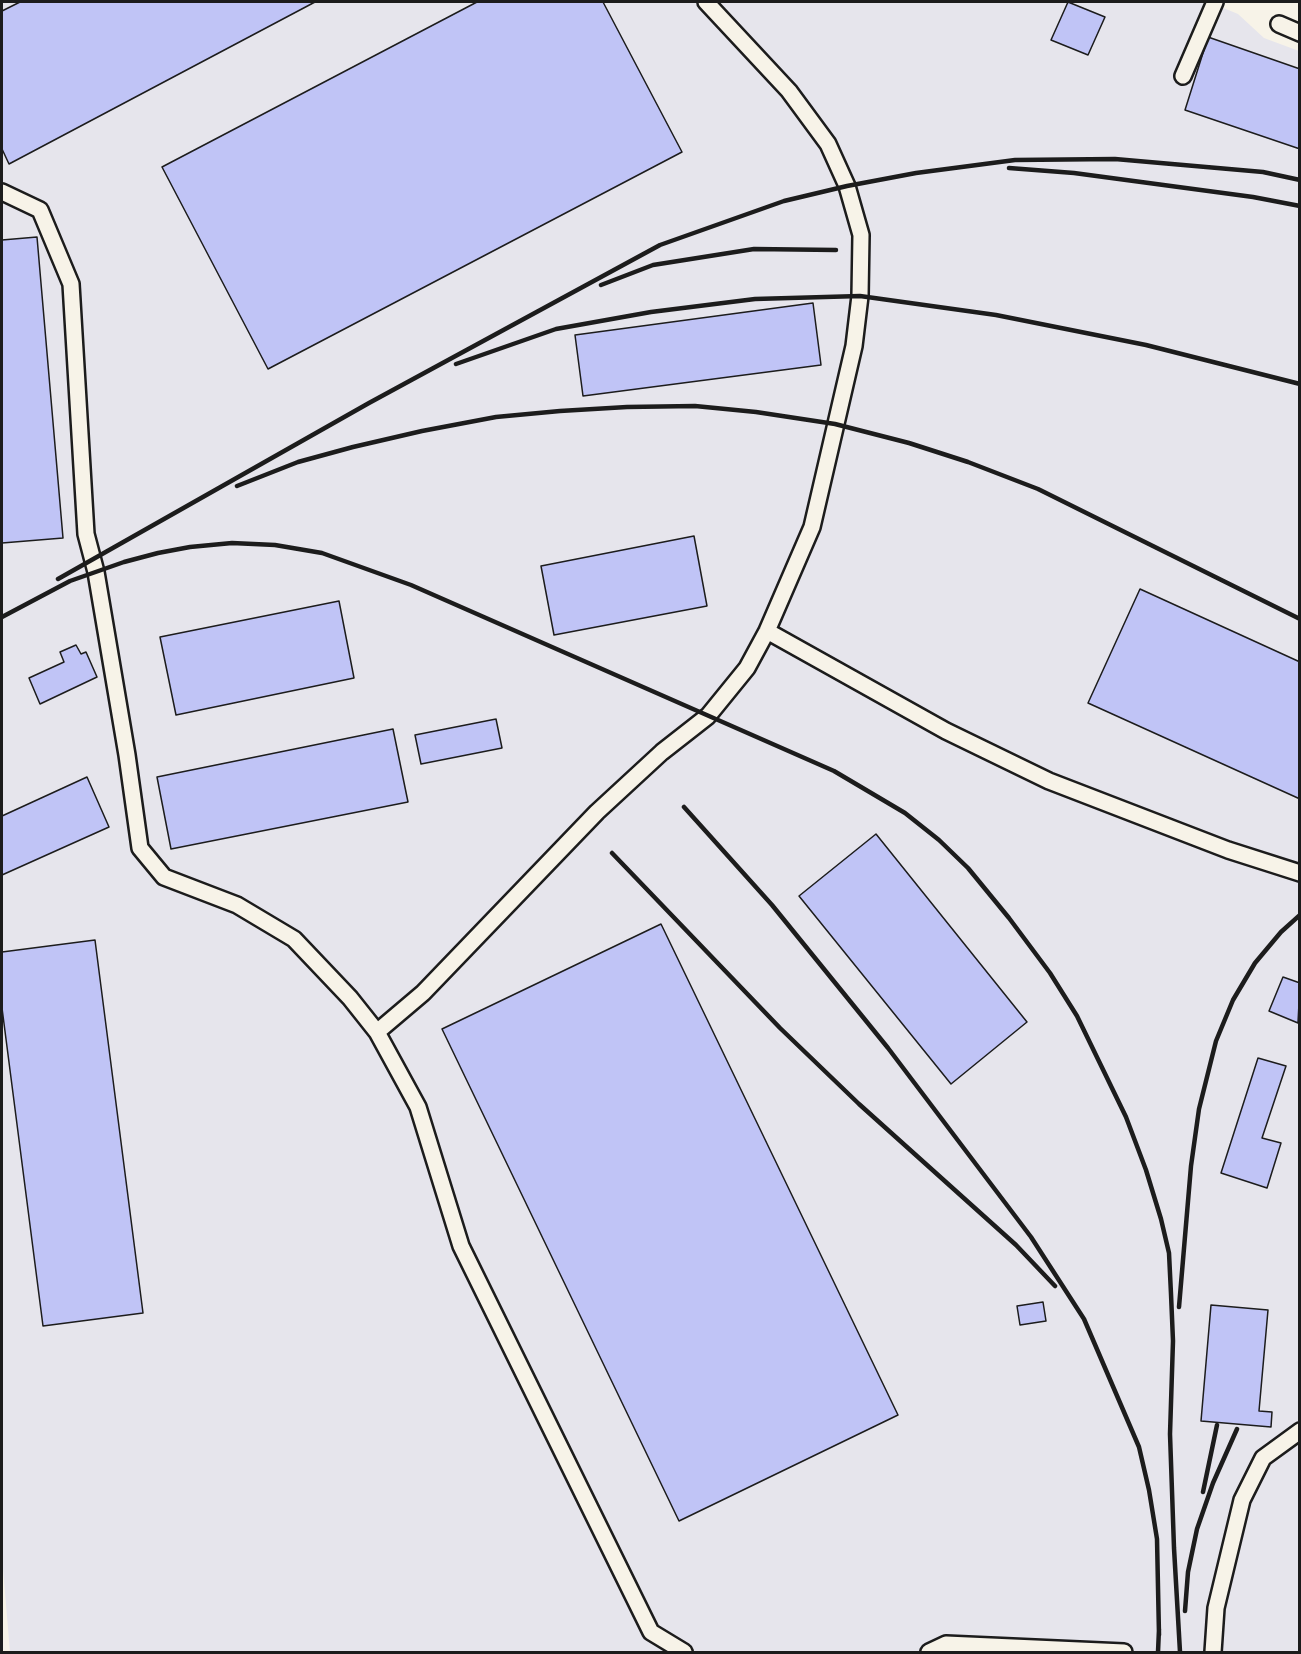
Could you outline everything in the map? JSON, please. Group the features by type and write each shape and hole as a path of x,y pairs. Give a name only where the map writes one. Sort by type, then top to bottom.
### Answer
{"lane":[{"path":"377,1032 423,993 597,812 662,752 708,716 747,668 767,631 812,527 854,346 860,296 861,235 847,186 828,144 789,91 706,2"},
{"path":"1183,76 1215,2"},
{"path":"1279,24 1299,33"},
{"path":"2,192 40,210 71,284 86,534 96,572 127,755 140,848 164,877 237,905 294,939 350,998 377,1032 418,1107 461,1246 651,1632 684,1653"},
{"path":"767,631 946,731 1049,782 1228,850 1299,873"},
{"path":"1213,1653 1216,1608 1242,1500 1263,1458 1299,1431"},
{"path":"929,1653 946,1644 1124,1653"}],"shaded area":[{"path":"2,2 1209,2 1238,14 1264,38 1299,51 1299,1652 10,1652 2,1557"}],"building":[{"path":"20,2 315,2 9,164 2,149 2,11"},
{"path":"477,2 603,2 682,152 268,369 162,167"},
{"path":"1068,2 1105,17 1088,55 1051,40"},
{"path":"1208,37 1300,69 1300,149 1185,110"},
{"path":"37,237 63,538 2,543 2,240"},
{"path":"813,303 821,365 583,396 575,335"},
{"path":"694,536 707,606 554,635 541,566"},
{"path":"1140,589 1300,662 1300,799 1088,703"},
{"path":"339,601 354,678 176,715 160,637"},
{"path":"76,645 81,654 86,652 97,677 40,704 29,678 64,662 60,652"},
{"path":"496,719 502,748 421,764 415,735"},
{"path":"393,729 408,802 171,849 157,777"},
{"path":"87,777 109,827 2,875 2,816"},
{"path":"876,834 1027,1022 951,1084 799,896"},
{"path":"661,924 898,1415 679,1521 442,1029"},
{"path":"95,940 143,1313 43,1326 2,1008 2,952"},
{"path":"1283,977 1300,983 1298,1023 1269,1011"},
{"path":"1258,1058 1286,1066 1262,1138 1281,1143 1267,1188 1221,1173"},
{"path":"1043,1302 1046,1321 1020,1325 1017,1306"},
{"path":"1211,1305 1268,1310 1259,1411 1272,1412 1271,1427 1201,1421"}],"railway":[{"path":"58,579 369,403 660,245 784,201 916,173 1015,160 1115,159 1263,172 1300,180"},
{"path":"1009,168 1074,173 1253,197 1300,206"},
{"path":"601,285 653,265 754,249 836,250"},
{"path":"456,364 556,329 651,312 755,299 860,296 996,315 1146,345 1300,384"},
{"path":"237,486 298,462 353,447 496,417 627,407 695,406 756,412 835,424 909,443 968,462 1038,489 1300,619"},
{"path":"2,617 70,581 158,553 232,543 275,545 322,553 411,585 834,771 905,813 939,840 968,868 1009,918 1050,973 1077,1016 1126,1117 1161,1219 1169,1253 1171,1294 1173,1341 1170,1434 1180,1652"},
{"path":"684,807 772,905 888,1048 1031,1237 1084,1319 1139,1447 1157,1539 1159,1635"},
{"path":"612,853 780,1028 859,1104 1016,1245 1055,1286"},
{"path":"1179,1307 1191,1166 1199,1109 1216,1041 1233,1000 1255,963 1281,932 1300,915"},
{"path":"1203,1492 1217,1425"},
{"path":"1185,1611 1188,1572 1197,1529 1213,1483 1237,1429"},
{"path":"1158,1652 1159,1629"}]}
